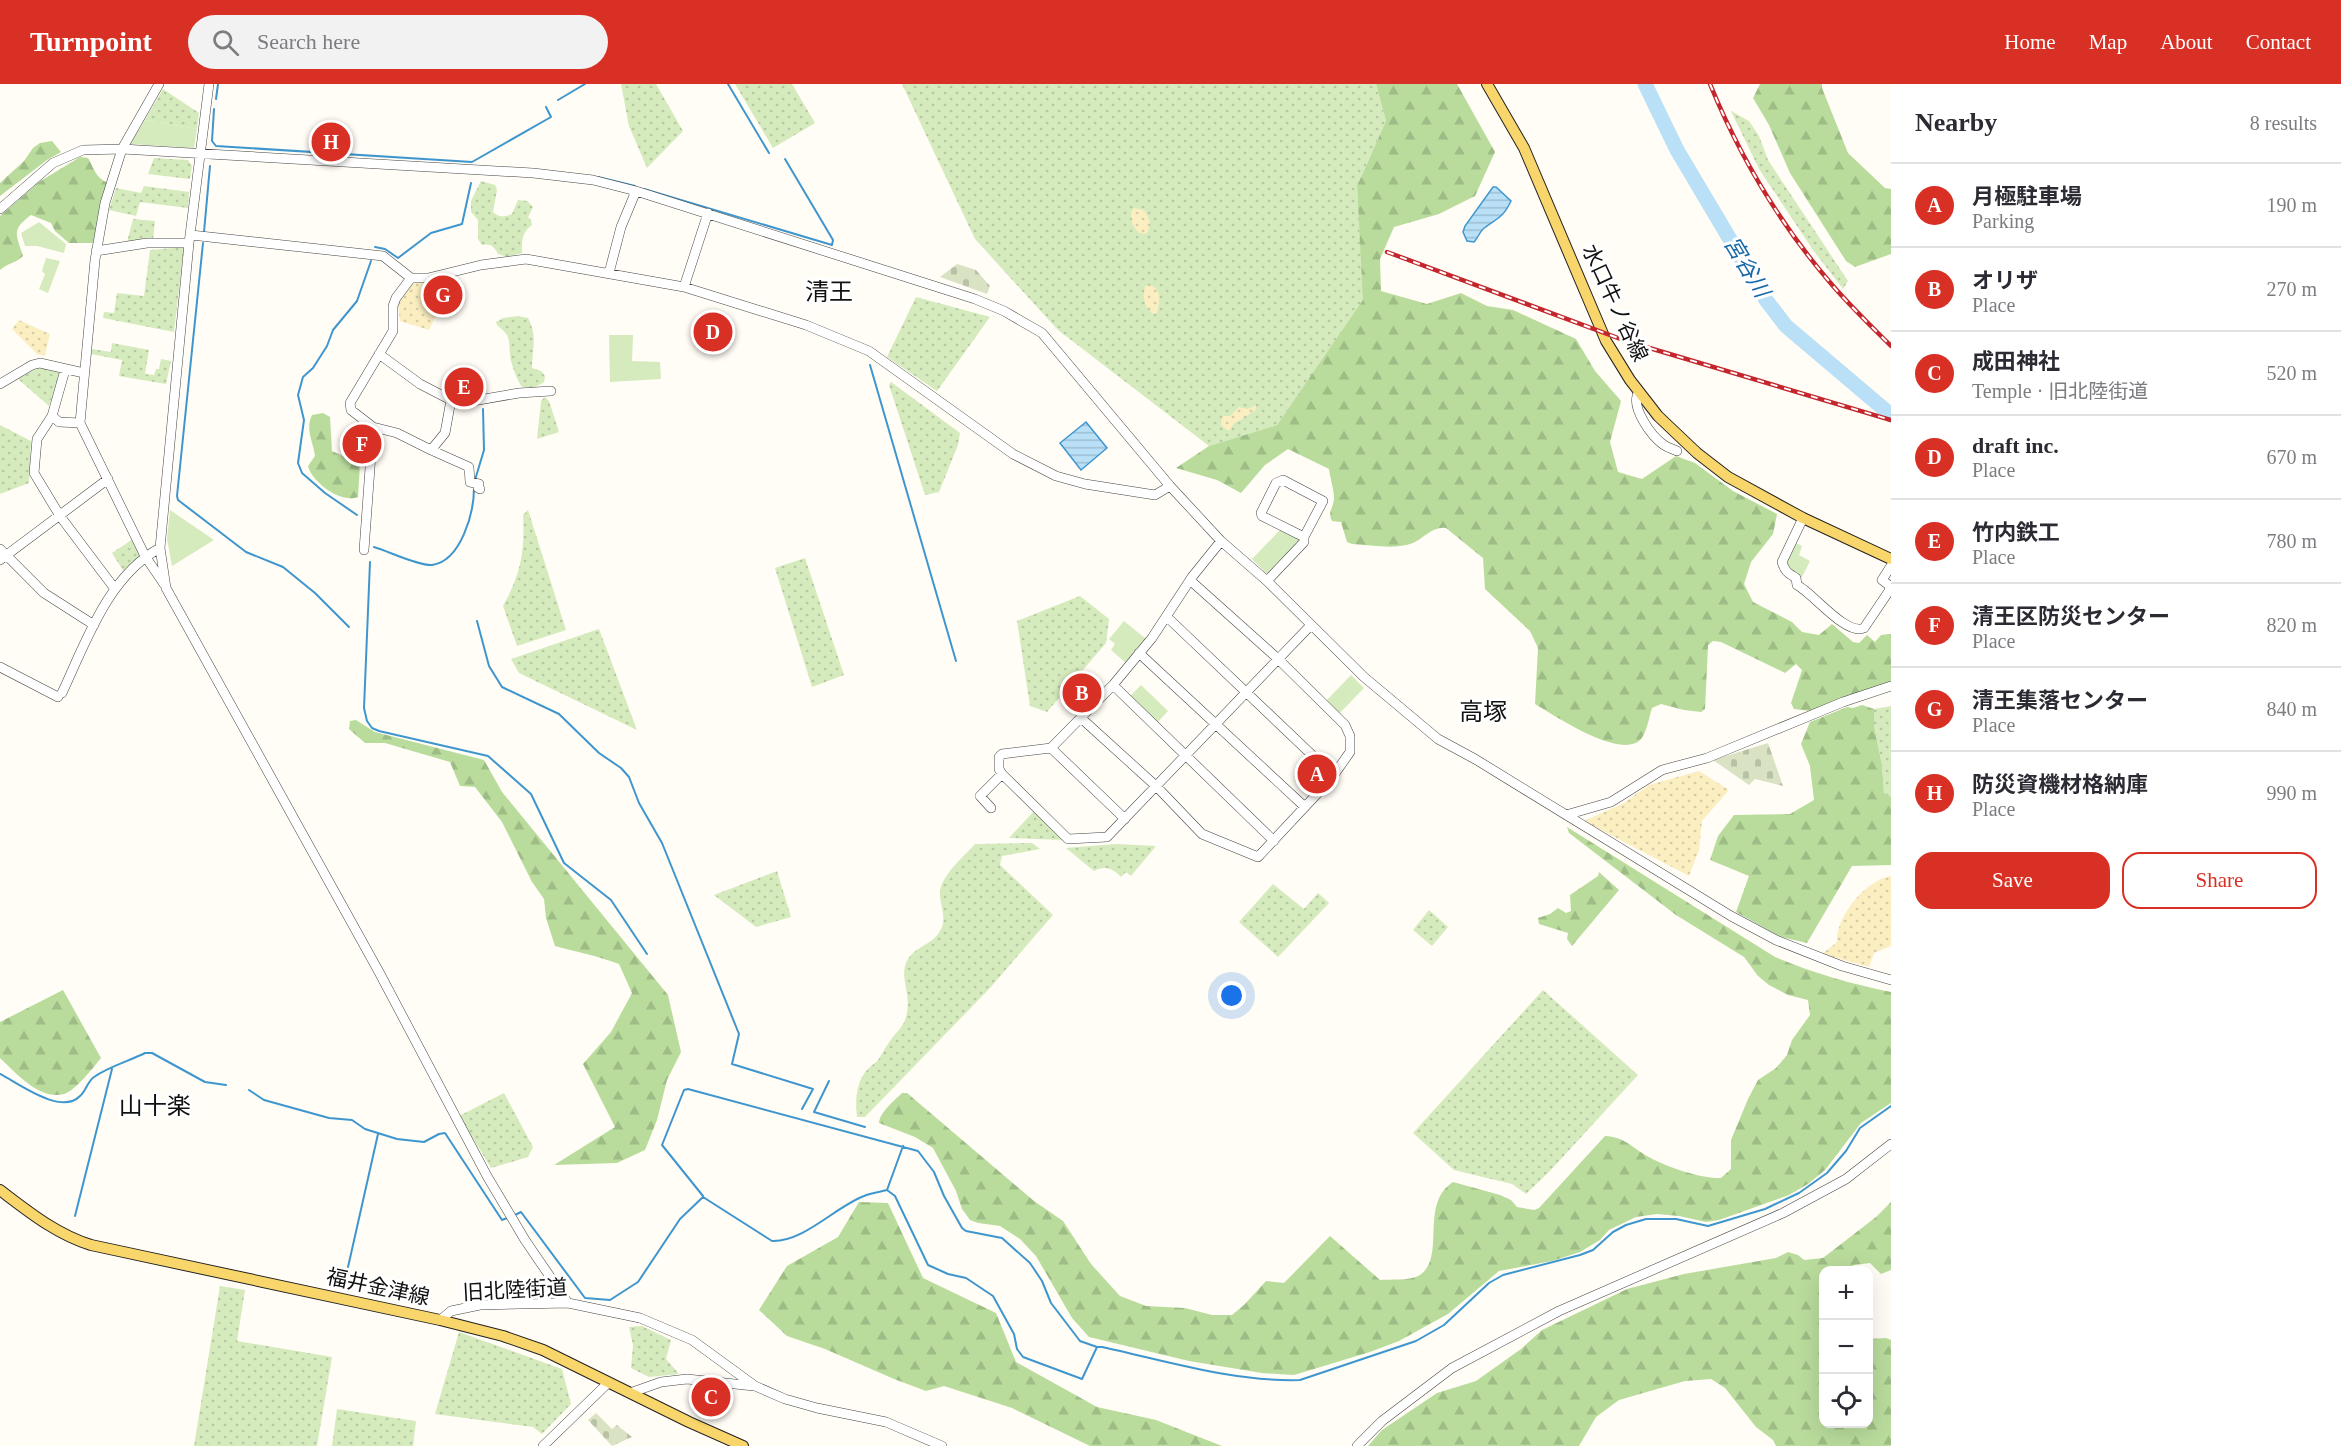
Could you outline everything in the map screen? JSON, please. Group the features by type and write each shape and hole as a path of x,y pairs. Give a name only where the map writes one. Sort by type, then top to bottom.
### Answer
{"main road":[{"name":"水口牛ノ谷線","path":"1487,84 1524,148 1606,341 1639,392 1658,416 1703,459 1738,483 1803,518 1891,559"},
{"name":"福井金津線","path":"0,1190 52,1228 72,1239 91,1245 440,1320 535,1347 743,1446"}],"street":[{"path":"159,84 122,149 105,203 96,251 80,423 145,556 166,588 380,972 487,1176 525,1240 568,1302"},
{"path":"166,588 160,548 190,239 209,84"},
{"path":"0,209 53,163 83,150 122,149 202,153 532,173 593,180 636,191 975,299 1005,311 1042,333 1170,486 1221,541 1267,581 1365,677 1438,739 1776,940 1842,966 1891,980"},
{"path":"609,273 621,227 636,191"},
{"path":"684,287 708,213"},
{"path":"96,251 190,239 383,256 411,278 428,279 481,265 526,260 684,287 806,325 869,351 1013,454 1056,476 1085,484 1155,495 1170,486"},
{"path":"411,278 396,298 393,306 393,331 350,403 351,410 373,427 397,433 469,467 470,482 478,484 480,489"},
{"path":"379,354 420,384 451,400 466,402 519,393 552,391"},
{"path":"0,384 32,365 40,363 84,373"},
{"path":"65,370 52,416 36,439 34,473 60,516 115,589"},
{"path":"1639,392 1636,402 1649,431 1664,445 1677,451"},
{"path":"431,450 446,433 451,400"},
{"path":"52,416 59,422 80,423"},
{"path":"364,550 373,427"},
{"path":"94,625 44,593 2,555 60,516 108,479"},
{"path":"1267,581 1304,542 1304,537 1323,501 1282,480 1276,483 1261,513 1262,516 1304,537"},
{"path":"1803,518 1782,562 1785,572 1796,578 1797,585 1815,597 1847,626 1855,630 1864,628 1889,591 1890,586 1882,580 1891,566"},
{"path":"1221,541 1192,577 1167,617 1113,685 1052,748 1002,754 999,757 999,769 1002,774 1068,839 1107,837 1311,625"},
{"path":"0,666 60,695 94,625 115,589 145,556 160,548"},
{"path":"1081,718 1156,787 1202,834 1258,857 1305,807 1350,752 1350,736 1345,725 1277,658 1191,581"},
{"path":"1167,617 1332,774"},
{"path":"1139,653 1305,807"},
{"path":"1113,685 1274,841"},
{"path":"1566,815 1611,802 1662,770 1707,758 1843,702 1891,686"},
{"path":"1052,748 1125,819"},
{"path":"991,808 980,796 1002,774"},
{"path":"1357,1446 1382,1422 1452,1368 1559,1311 1783,1213 1846,1179 1891,1144"},
{"name":"旧北陸街道","path":"440,1320 451,1311 480,1305 568,1302 640,1318 692,1340 755,1386 785,1399 886,1422 942,1446"},
{"name":"旧北陸街道","path":"630,1393 661,1382 687,1379 755,1386"},
{"path":"543,1446 608,1383"}],"green space":[{"path":"621,84 656,84 683,131 647,168 629,126"},
{"path":"735,84 792,84 815,123 773,148"},
{"path":"902,84 1376,84 1386,121 1357,186 1364,300 1277,425 1209,446 1058,330 975,239"},
{"path":"1376,84 1457,84 1495,152 1475,196 1439,214 1394,227 1380,259 1381,291 1427,304 1461,293 1487,306 1513,310 1576,339 1595,371 1621,401 1610,442 1618,472 1642,479 1676,456 1695,463 1733,491 1777,514 1773,534 1751,562 1744,584 1753,602 1792,622 1802,632 1819,635 1832,624 1853,642 1859,643 1867,635 1875,642 1881,635 1891,634 1891,681 1810,711 1794,709 1791,703 1802,670 1796,664 1785,673 1721,642 1713,641 1708,645 1705,709 1701,712 1661,704 1652,708 1641,739 1631,744 1604,740 1572,726 1535,704 1538,648 1530,631 1485,589 1483,558 1446,528 1437,529 1413,543 1399,546 1375,546 1347,542 1341,522 1332,521 1331,518 1330,512 1334,498 1329,469 1288,449 1265,465 1241,493 1217,480 1176,468 1209,446 1277,425 1363,300 1357,186 1386,121"},
{"path":"1760,84 1822,84 1848,153 1885,188 1891,189 1891,254 1855,267 1846,261 1790,173 1769,125 1753,98"},
{"path":"163,89 199,113 197,129 145,120"},
{"path":"1731,111 1749,121 1759,136 1768,160 1848,281 1843,289 1813,250 1759,169"},
{"path":"145,120 197,129 194,148 130,144"},
{"path":"52,141 61,152 0,196 0,183 24,161 33,148 40,143"},
{"path":"80,157 88,158 98,176 108,183 93,243 69,243 55,231 51,223 31,215 20,225 17,233 23,256 0,270 0,216 39,182"},
{"path":"154,158 188,160 192,166 190,179 148,174"},
{"path":"481,181 495,185 497,190 493,212 500,216 512,214 518,200 527,201 533,207 528,217 532,225 524,234 522,253 507,257 498,254 492,246 482,245 478,239 478,220 471,212 471,201"},
{"path":"144,186 189,192 188,208 140,202 136,216 109,210 116,188 141,193"},
{"path":"133,219 155,221 153,240 127,242"},
{"path":"39,222 66,244 64,253 37,246 25,246 21,233"},
{"path":"184,247 174,332 103,318 104,312 114,313 117,293 144,296 150,250"},
{"path":"46,258 60,261 48,293 39,289 45,274 42,271"},
{"path":"957,264 976,270 990,286 987,294 940,277"},
{"path":"916,297 990,317 937,391 887,357"},
{"path":"518,316 528,318 533,331 532,368 541,371 545,376 544,382 534,388 522,387 520,384 511,362 508,338 496,322 503,318"},
{"path":"609,335 633,335 632,361 660,362 661,379 610,382"},
{"path":"112,343 149,350 145,374 154,375 156,369 159,369 161,359 171,361 166,384 119,376 122,360 91,354 92,349 111,352"},
{"path":"40,367 61,371 49,406 18,379"},
{"path":"891,382 960,433 958,445 939,492 925,495 889,385"},
{"path":"545,397 549,401 559,432 537,439 541,401"},
{"path":"323,413 330,417 332,451 360,464 358,497 344,497 328,490 315,479 308,466 315,456 309,430 310,420 312,415"},
{"path":"0,425 31,441 29,483 0,494"},
{"path":"170,510 214,540 172,566 167,539"},
{"path":"528,510 566,630 517,646 503,606 518,573 523,540 523,515"},
{"path":"1282,528 1298,536 1299,544 1270,573 1266,573 1252,559"},
{"path":"133,539 139,558 124,572 112,553"},
{"path":"1794,542 1802,546 1799,555 1810,561 1801,579 1787,570 1784,563"},
{"path":"805,558 844,675 812,687 775,568"},
{"path":"1080,596 1109,619 1106,643 1047,712 1030,706 1017,621"},
{"path":"1124,621 1146,639 1126,663 1111,650 1115,644 1109,639"},
{"path":"599,629 637,730 519,673 511,659"},
{"path":"1351,675 1364,688 1338,715 1324,703"},
{"path":"1141,685 1168,711 1156,724 1129,697"},
{"path":"1862,705 1874,709 1874,726 1882,765 1884,793 1891,797 1891,865 1852,866 1807,943 1781,937 1736,912 1749,876 1710,860 1718,836 1734,815 1790,814 1814,800 1810,766 1801,744 1810,722 1847,707"},
{"path":"1891,706 1891,797 1884,794 1882,765 1874,726 1874,709"},
{"path":"356,720 375,732 484,760 502,792 668,995 681,1052 667,1080 657,1120 645,1150 617,1163 554,1165 615,1127 583,1064 611,1032 632,993 619,964 555,946 546,918 544,899 532,882 502,822 475,787 460,786 450,762 385,743 365,743 349,729 350,721"},
{"path":"1768,743 1783,786 1755,779 1749,785 1713,760"},
{"path":"1034,811 1064,840 1009,838"},
{"path":"1567,827 1775,957 1832,978 1891,992 1891,1103 1861,1123 1825,1170 1808,1184 1789,1195 1719,1220 1706,1222 1657,1214 1636,1217 1609,1230 1600,1240 1580,1252 1552,1261 1499,1271 1448,1314 1399,1341 1294,1375 1262,1373 1189,1361 1089,1337 1072,1318 1036,1256 1020,1239 1000,1226 970,1220 962,1209 956,1191 933,1148 915,1137 879,1123 888,1107 902,1093 907,1093 1034,1201 1063,1221 1091,1264 1120,1296 1146,1306 1185,1308 1212,1315 1232,1315 1266,1281 1284,1283 1330,1236 1380,1280 1414,1278 1427,1268 1431,1258 1437,1204 1443,1192 1453,1182 1500,1195 1511,1200 1517,1207 1534,1210 1539,1208 1605,1136 1623,1140 1647,1156 1673,1168 1721,1178 1731,1169 1731,1140 1748,1099 1758,1080 1776,1068 1787,1055 1792,1040 1810,1015 1808,1000 1788,995 1769,985 1758,976 1744,957 1676,915 1569,833"},
{"path":"1032,843 1040,849 1002,856 1000,865 1053,915 990,988 865,1117 857,1117 856,1099 863,1075 879,1059 905,1020 908,1004 905,966 911,955 932,940 942,926 940,891 945,878 975,844"},
{"path":"1116,844 1156,846 1131,876 1126,872 1121,877 1109,869 1102,868 1094,871 1066,848"},
{"path":"777,871 791,917 756,927 714,895"},
{"path":"1599,872 1619,890 1572,946 1567,939 1568,933 1539,924 1538,918 1558,908 1566,913 1571,911 1570,895 1598,876"},
{"path":"1273,884 1304,909 1318,893 1329,903 1278,957 1239,922"},
{"path":"1429,910 1448,927 1432,946 1413,930"},
{"path":"63,990 101,1058 73,1089 64,1094 55,1095 29,1084 0,1058 0,1022"},
{"path":"1543,990 1638,1075 1526,1194 1512,1184 1454,1170 1413,1133"},
{"path":"504,1093 533,1147 528,1157 491,1168 459,1116"},
{"path":"859,1202 888,1203 923,1278 996,1313 1016,1362 1097,1407 1156,1420 1222,1446 1090,1446 1012,1408 944,1386 926,1391 825,1349 787,1336 759,1310 787,1266 838,1237"},
{"path":"1891,1202 1891,1270 1881,1274 1870,1263 1853,1266 1819,1266 1819,1428 1873,1428 1873,1339 1886,1338 1891,1340 1891,1446 1776,1446 1773,1440 1756,1427 1725,1388 1711,1379 1685,1381 1619,1400 1596,1417 1579,1446 1368,1446 1382,1430 1437,1393 1476,1381 1521,1349 1542,1330 1627,1289 1684,1274 1776,1258 1788,1252 1804,1260 1823,1258 1876,1217"},
{"path":"220,1286 245,1290 237,1341 332,1357 317,1446 194,1446"},
{"path":"642,1326 671,1340 666,1359 679,1374 649,1377 631,1368 633,1345 629,1327"},
{"path":"459,1332 562,1369 571,1404 542,1434 533,1427 435,1414"},
{"path":"337,1409 416,1421 413,1446 332,1446"},
{"path":"596,1413 612,1429 617,1425 632,1437 612,1446 588,1420"}],"sand":[{"path":"1134,208 1144,210 1150,222 1146,234 1139,233 1133,224 1131,214"},
{"path":"424,282 441,305 429,330 400,321 398,304 411,284"},
{"path":"1149,285 1156,289 1159,296 1157,313 1154,314 1146,305 1144,298 1145,286"},
{"path":"19,320 50,334 45,356 37,354 12,329"},
{"path":"1256,405 1256,410 1234,423 1230,430 1221,425 1222,416 1230,416 1239,407 1248,409"},
{"path":"1699,771 1729,790 1702,821 1699,850 1689,876 1584,821 1624,803 1649,785"},
{"path":"1891,876 1891,946 1874,953 1869,967 1822,954 1837,942 1842,921 1854,901 1872,884"}],"water":[{"path":"1493,187 1496,187 1511,201 1502,215 1483,229 1474,242 1467,241 1463,232 1465,226"},
{"path":"1086,422 1107,448 1081,470 1060,443"}],"waterway":[{"path":"216,99 218,84"},
{"path":"558,100 585,84"},
{"path":"728,84 769,153"},
{"name":"宮谷川","path":"1645,84 1677,150 1766,300 1786,326 1891,415"},
{"path":"214,109 212,141 216,146 472,162 551,117 546,107"},
{"path":"644,189 832,245 833,240 785,159"},
{"path":"204,232 210,166"},
{"path":"598,177 635,186"},
{"path":"375,247 385,249 398,258 431,233 462,224 471,183"},
{"path":"203,243 178,500 246,552 283,567 315,593 349,627"},
{"path":"357,515 325,493 302,473 298,463 304,420 298,395 303,377 313,368 327,346 333,330 357,301 371,261"},
{"path":"870,365 956,661"},
{"path":"475,480 484,450 483,409"},
{"path":"374,547 426,565 442,562 451,555 464,534 472,510 474,488"},
{"path":"370,562 364,708 367,721 372,728 379,731 488,756 531,794 564,863 611,900 647,954"},
{"path":"477,621 489,666 502,687 559,714 599,753 621,768 629,777 639,803 662,843 739,1034 732,1064 813,1089 802,1109"},
{"path":"0,1074 40,1096 62,1102 72,1101 80,1096 92,1079 100,1073 145,1053 152,1053 205,1082 226,1085"},
{"path":"75,1216 112,1069"},
{"path":"829,1081 814,1112 865,1127"},
{"path":"703,1196 662,1145 684,1090 688,1089 918,1151 934,1172 962,1228 966,1231 1002,1238 1030,1263 1042,1281 1051,1303 1080,1341 1097,1347"},
{"path":"249,1090 264,1100 329,1118 352,1120 365,1129 397,1139 424,1142 445,1133 502,1220 510,1217"},
{"path":"515,1215 521,1212 585,1298 610,1300 638,1282 680,1219 703,1197 772,1241 796,1236 853,1201 887,1190 895,1196 928,1265 948,1274 966,1278 993,1296 1014,1334 1017,1349 1023,1357 1082,1379 1097,1347 1102,1347 1225,1374 1250,1378 1300,1380 1416,1341 1444,1325 1489,1283 1503,1275 1593,1250 1613,1232 1626,1225 1646,1219 1676,1219 1708,1226 1765,1209 1799,1193 1827,1173 1846,1151 1860,1128 1891,1106"},
{"path":"346,1276 378,1134"},
{"path":"887,1190 903,1146"}],"railway":[{"path":"1710,84 1747,162 1776,211 1835,289 1891,346"},
{"path":"1387,252 1626,341 1891,420"}],"place":[{"name":"防災資機材格納庫","path":"331,142"},
{"name":"清王集落センター","path":"443,295"},
{"name":"draft inc.","path":"713,332"},
{"name":"竹内鉄工","path":"464,387"},
{"name":"清王区防災センター","path":"362,444"},
{"name":"オリザ","path":"1082,693"},
{"name":"月極駐車場","path":"1317,774"},
{"name":"成田神社","path":"711,1397"}],"district":[{"name":"清王","path":"829,292"},
{"name":"高塚","path":"1483,712"},
{"name":"山十楽","path":"155,1106"}]}
